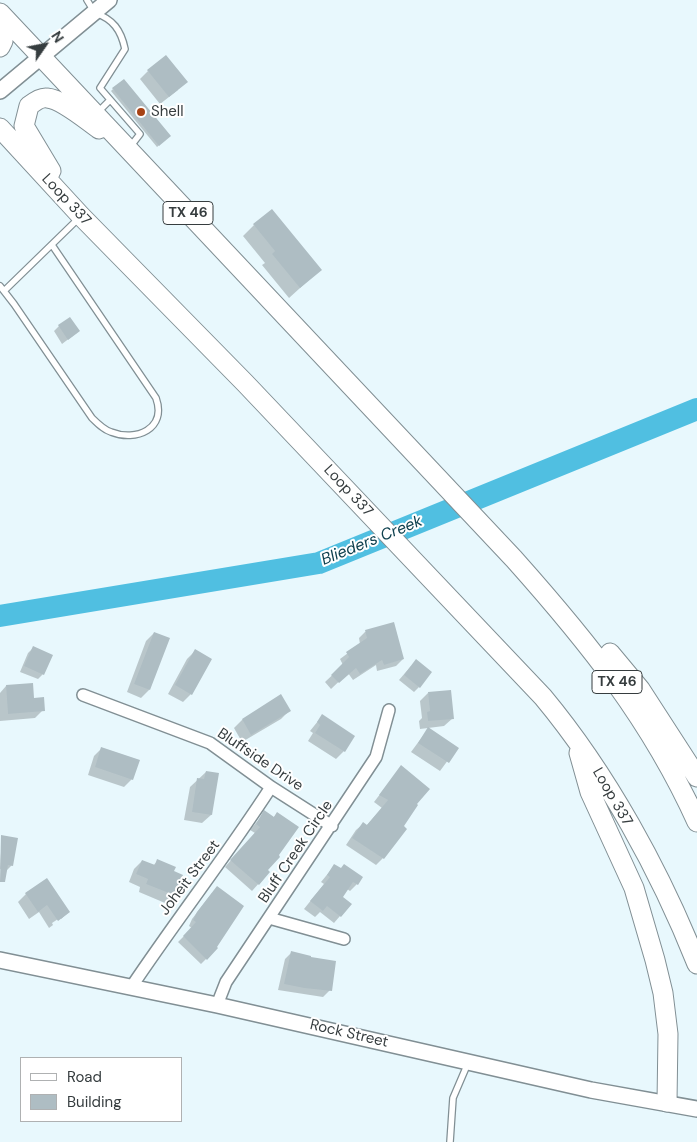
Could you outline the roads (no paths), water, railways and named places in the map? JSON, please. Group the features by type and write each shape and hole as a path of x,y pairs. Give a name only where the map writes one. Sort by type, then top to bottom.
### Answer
{"main road":[{"name":"TX 46","path":"0,13 514,560 575,628 618,683 653,737 697,822"},
{"path":"0,29 3,41 0,47"},
{"path":"81,216 27,133 24,126 29,106 37,100 47,98 60,102 129,149"},
{"name":"Loop 337","path":"0,128 81,216 246,383 543,698 572,733 602,778 655,873 697,964"},
{"path":"514,560 597,636 640,689 697,777"},
{"path":"572,733 590,792 634,888 656,960 668,1034 666,1102"}],"street":[{"path":"0,91 42,56 91,6 109,0"},
{"name":"Bluffside Drive","path":"83,695 210,743 271,787 332,826"},
{"name":"Bluff Creek Circle","path":"217,1005 226,982 332,826 376,757 389,710"},
{"name":"Joheit Street","path":"132,986 184,909 230,849 271,787"},
{"path":"269,918 344,940"},
{"name":"Rock Street","path":"0,960 132,986 591,1090 697,1108"}],"lane":[{"path":"91,6 108,17 122,34 125,49 100,88 140,134 129,149"},
{"path":"96,114 110,100"},
{"path":"52,245 156,398 160,409 155,424 147,430 134,435 121,435 110,432 99,425 77,397 2,288 52,245 81,216"},
{"path":"450,1142 453,1098 469,1061"}],"waterway":[{"name":"Blieders Creek","path":"0,616 319,563 697,409"}],"place":[{"name":"Shell","path":"141,112"}]}
